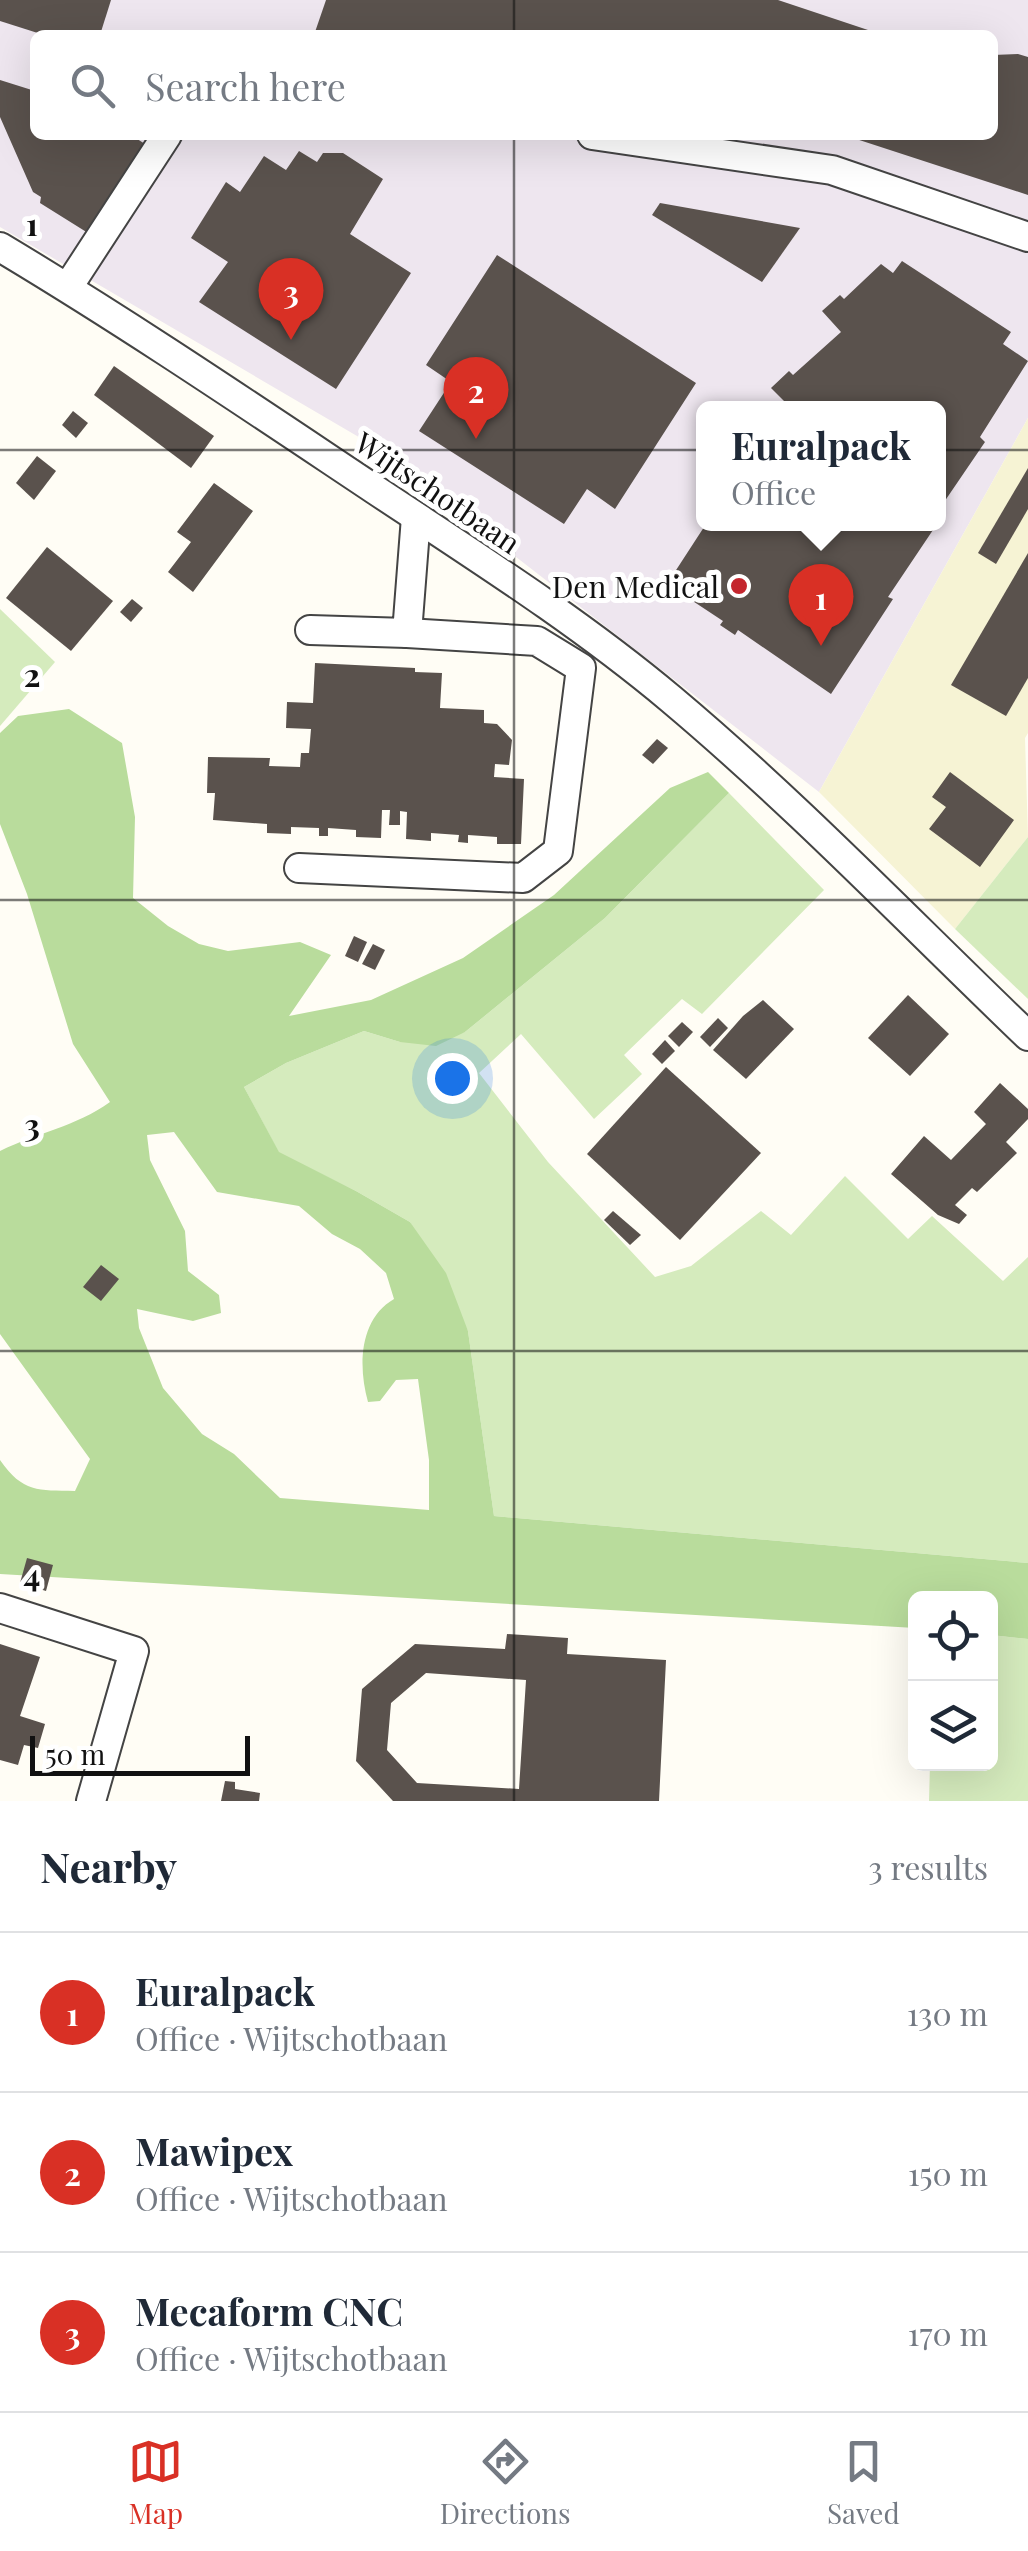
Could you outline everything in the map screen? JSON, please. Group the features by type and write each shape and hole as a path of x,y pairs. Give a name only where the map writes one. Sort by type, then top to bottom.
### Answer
{"street":[{"path":"68,287 164,140"},
{"path":"626,140 832,170 1028,237"},
{"name":"Wijtschotbaan","path":"0,246 416,517 590,636 670,698 761,778 1028,1036"},
{"path":"407,633 416,517"},
{"path":"310,630 537,641 580,668"},
{"path":"299,868 523,878 558,852 580,668 590,636"},
{"path":"0,1608 134,1651 91,1801"}],"shaded area":[{"path":"0,0 1028,0 1028,418 819,792 369,443 0,227"},
{"path":"1028,418 1028,837 955,929 819,792"}],"green space":[{"path":"0,609 55,662 0,726"},
{"path":"69,709 122,743 135,817 133,898 199,944 228,951 300,942 331,955 289,1016 371,1000 463,958 554,895 670,788 708,772 729,793 605,918 465,1032 436,1046 400,1042 364,1031 286,1063 244,1087 279,1152 410,1222 446,1273 468,1331 494,1516 1028,1563 1028,1639 998,1636 998,1591 908,1591 908,1628 0,1574 0,1460 16,1479 32,1488 75,1491 90,1459 0,1334 0,1151 84,1118 110,1102 73,1044 27,894 0,824 0,733 18,716","holes":["174,1132 217,1192 299,1206 332,1234 360,1249 386,1273 394,1299 382,1308 368,1331 363,1359 365,1388 368,1402 380,1401 396,1380 418,1379 429,1460 429,1510 280,1498 234,1454 202,1434 163,1388 139,1328 137,1309 193,1321 221,1313 219,1295 188,1271 185,1231 150,1160 147,1135"]},
{"path":"729,793 824,890 702,1014 682,999 624,1055 642,1074 594,1119 521,1034 479,1073 548,1162 655,1277 691,1266 761,1211 791,1235 845,1176 908,1239 932,1216 1003,1281 1028,1257 1028,1563 494,1516 468,1331 410,1222 279,1153 244,1087 286,1063 364,1031 400,1042 465,1032 605,918"},
{"path":"1028,837 1028,999 955,929"},
{"path":"998,1636 1028,1639 1028,1801 929,1801 930,1771 998,1771"}],"building":[{"path":"0,0 111,0 102,30 30,31 0,21"},
{"path":"326,0 778,0 868,30 316,30"},
{"path":"998,55 1028,57 1028,195 859,140 998,140"},
{"path":"0,80 30,89 30,140 139,140 145,144 88,233 40,203 41,197 33,192 0,117"},
{"path":"299,151 317,162 323,153 343,153 383,179 350,234 411,273 336,389 199,302 228,262 191,238 226,182 240,192 264,156 286,170"},
{"path":"660,203 800,228 762,282 652,215"},
{"path":"497,255 696,383 615,509 587,489 564,524 419,431 451,382 426,365"},
{"path":"902,261 1011,332 1003,344 1028,361 980,437 985,442 946,499 946,401 784,401 771,388 789,371 793,375 841,332 822,311 840,295 844,299 881,264 893,273"},
{"path":"114,366 214,436 191,468 94,395"},
{"path":"73,411 88,423 76,438 62,425"},
{"path":"37,456 56,471 34,500 16,483"},
{"path":"1028,468 1028,509 996,564 978,553"},
{"path":"214,483 253,511 193,592 168,572 191,542 177,532"},
{"path":"701,531 932,531 831,694 738,630 735,635 720,625 723,621 667,584"},
{"path":"47,547 113,601 71,651 6,598"},
{"path":"1028,553 1028,678 1006,716 951,685"},
{"path":"132,599 143,608 131,622 120,612"},
{"path":"315,663 442,673 440,708 484,710 484,723 497,724 512,740 509,765 495,764 494,777 524,779 521,844 497,844 497,837 468,835 468,843 458,842 459,835 431,833 431,841 406,839 407,812 400,811 400,825 389,825 390,810 382,810 381,838 356,837 356,830 328,828 328,836 319,836 319,828 291,827 291,834 267,833 267,824 213,820 215,793 207,793 208,757 270,758 269,766 300,767 301,753 309,753 311,729 286,728 287,702 313,703"},
{"path":"657,739 668,748 653,764 642,755"},
{"path":"950,772 1014,820 980,867 929,829 946,807 932,797"},
{"path":"354,936 367,942 358,962 345,956"},
{"path":"373,944 385,950 375,970 362,964"},
{"path":"908,995 949,1034 910,1076 868,1038"},
{"path":"763,1000 794,1029 746,1079 713,1050"},
{"path":"718,1018 728,1028 710,1047 700,1037"},
{"path":"682,1022 693,1032 679,1047 668,1036"},
{"path":"665,1040 675,1051 662,1064 652,1054"},
{"path":"666,1067 761,1153 680,1240 587,1154"},
{"path":"1000,1083 1028,1109 1028,1119 1006,1142 1017,1153 977,1192 972,1188 955,1205 967,1215 959,1224 938,1215 891,1174 924,1136 951,1160 986,1124 974,1112"},
{"path":"613,1211 641,1235 630,1245 604,1220"},
{"path":"101,1265 119,1279 101,1301 83,1287"},
{"path":"27,1558 53,1565 46,1591 20,1583"},
{"path":"507,1634 568,1638 567,1654 666,1660 659,1801 393,1801 356,1761 362,1689 415,1644 505,1649","holes":["426,1673 526,1680 519,1789 417,1783 387,1750 391,1703"]},
{"path":"0,1644 40,1657 20,1716 45,1724 38,1748 24,1745 18,1765 0,1760"},
{"path":"225,1781 235,1782 235,1789 260,1793 259,1801 221,1801"}],"place":[{"name":"Mecaform CNC","path":"291,340"},
{"name":"Mawipex","path":"476,439"},
{"name":"Den Medical","path":"739,586"},
{"name":"Euralpack","path":"821,646"}]}
